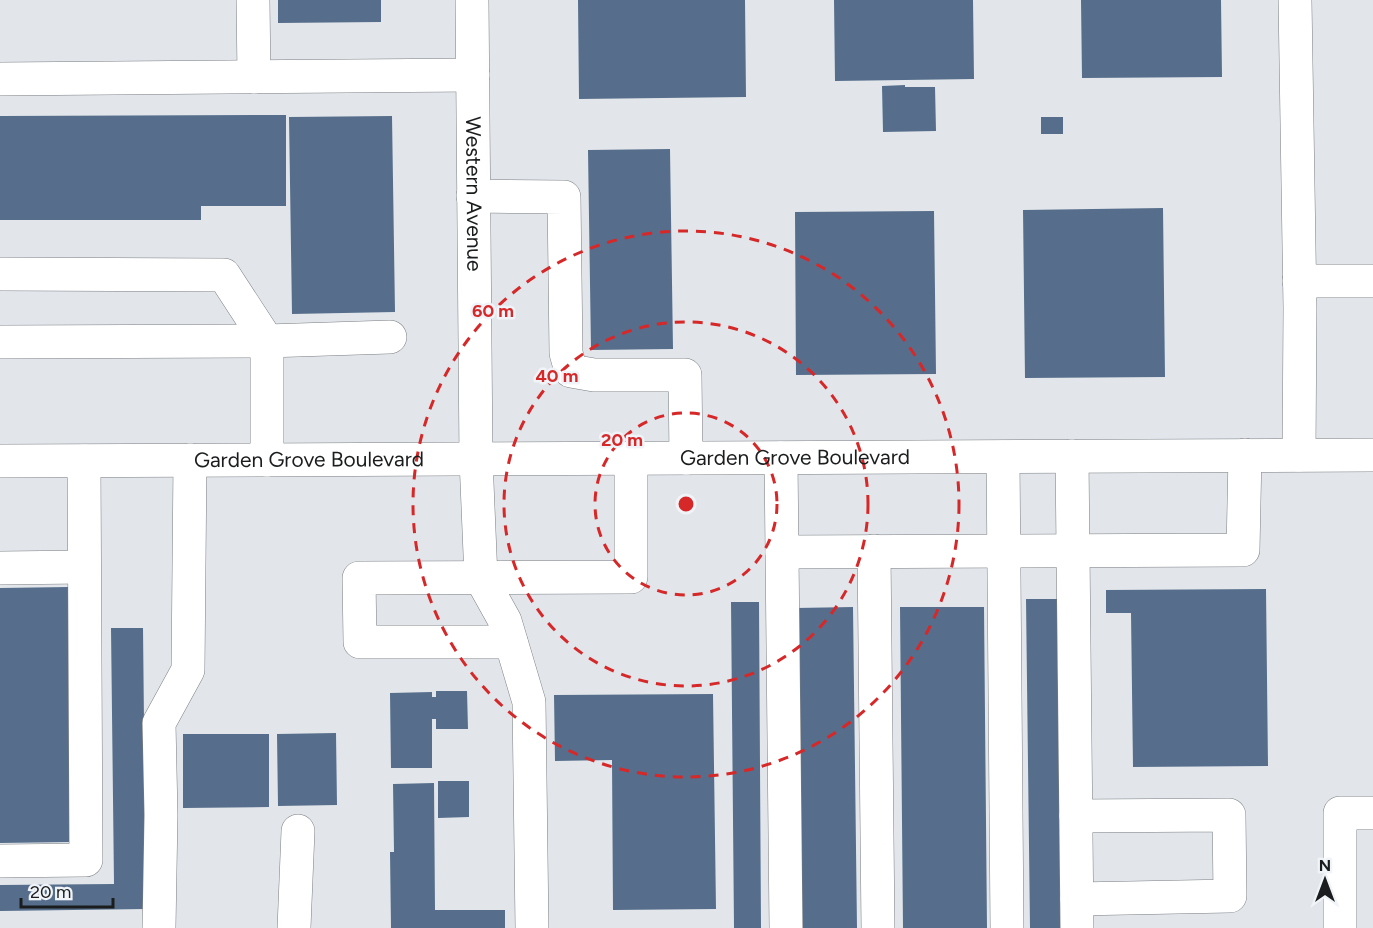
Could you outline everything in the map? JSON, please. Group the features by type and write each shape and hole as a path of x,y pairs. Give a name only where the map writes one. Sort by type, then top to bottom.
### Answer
{"main road":[{"path":"253,0 254,77"},
{"name":"Western Avenue","path":"472,0 476,459 481,578"},
{"path":"1295,0 1299,455"},
{"path":"0,79 472,75"},
{"path":"473,196 564,197 567,353 571,370 594,375 685,375 686,458"},
{"path":"0,274 224,275 267,341 267,460"},
{"path":"1299,281 1373,281"},
{"path":"0,342 267,341 390,337"},
{"path":"782,552 1243,550 1245,455"},
{"name":"Garden Grove Boulevard","path":"0,461 1373,455"},
{"path":"1072,456 1077,913 1230,896 1229,815 1076,816"},
{"path":"1003,457 1007,928"},
{"path":"780,458 786,928"},
{"path":"511,642 360,642 359,578 631,577 631,459"},
{"path":"159,928 161,815 159,723 188,670 190,460"},
{"path":"0,861 86,860 84,461"},
{"path":"874,551 878,928"},
{"path":"0,568 84,567"},
{"path":"481,578 505,621 529,702 532,928"},
{"path":"1340,928 1340,813 1373,813"},
{"path":"294,928 298,831"}],"building":[{"path":"278,0 381,0 381,22 278,23"},
{"path":"578,0 745,0 746,97 579,99"},
{"path":"834,0 973,0 974,79 835,81"},
{"path":"1081,0 1221,0 1222,77 1082,78"},
{"path":"905,85 905,87 935,87 936,131 883,132 882,86"},
{"path":"286,115 286,206 201,206 201,220 0,220 0,116"},
{"path":"392,116 395,312 292,314 289,117"},
{"path":"1041,117 1063,117 1063,134 1041,134"},
{"path":"670,149 673,349 591,350 588,150"},
{"path":"1163,208 1165,377 1025,378 1023,210"},
{"path":"934,211 936,374 796,375 795,212"},
{"path":"69,587 72,842 0,843 0,588"},
{"path":"1266,589 1268,766 1133,767 1131,613 1106,613 1106,590"},
{"path":"1026,599 1057,599 1061,928 1030,928"},
{"path":"731,602 759,602 761,928 734,928"},
{"path":"853,607 857,928 800,928 796,608"},
{"path":"900,607 984,607 987,928 903,928"},
{"path":"111,628 143,628 146,909 0,911 0,885 114,884"},
{"path":"436,691 467,691 468,729 436,729 436,719 432,719 432,768 391,768 390,693 432,692 432,697 436,697"},
{"path":"713,694 716,909 613,910 612,760 555,761 554,695"},
{"path":"336,733 337,805 278,806 277,734"},
{"path":"183,734 269,734 269,807 183,808"},
{"path":"438,781 469,781 469,817 438,818"},
{"path":"434,783 435,910 505,910 505,928 391,928 390,852 394,852 393,784"}]}
